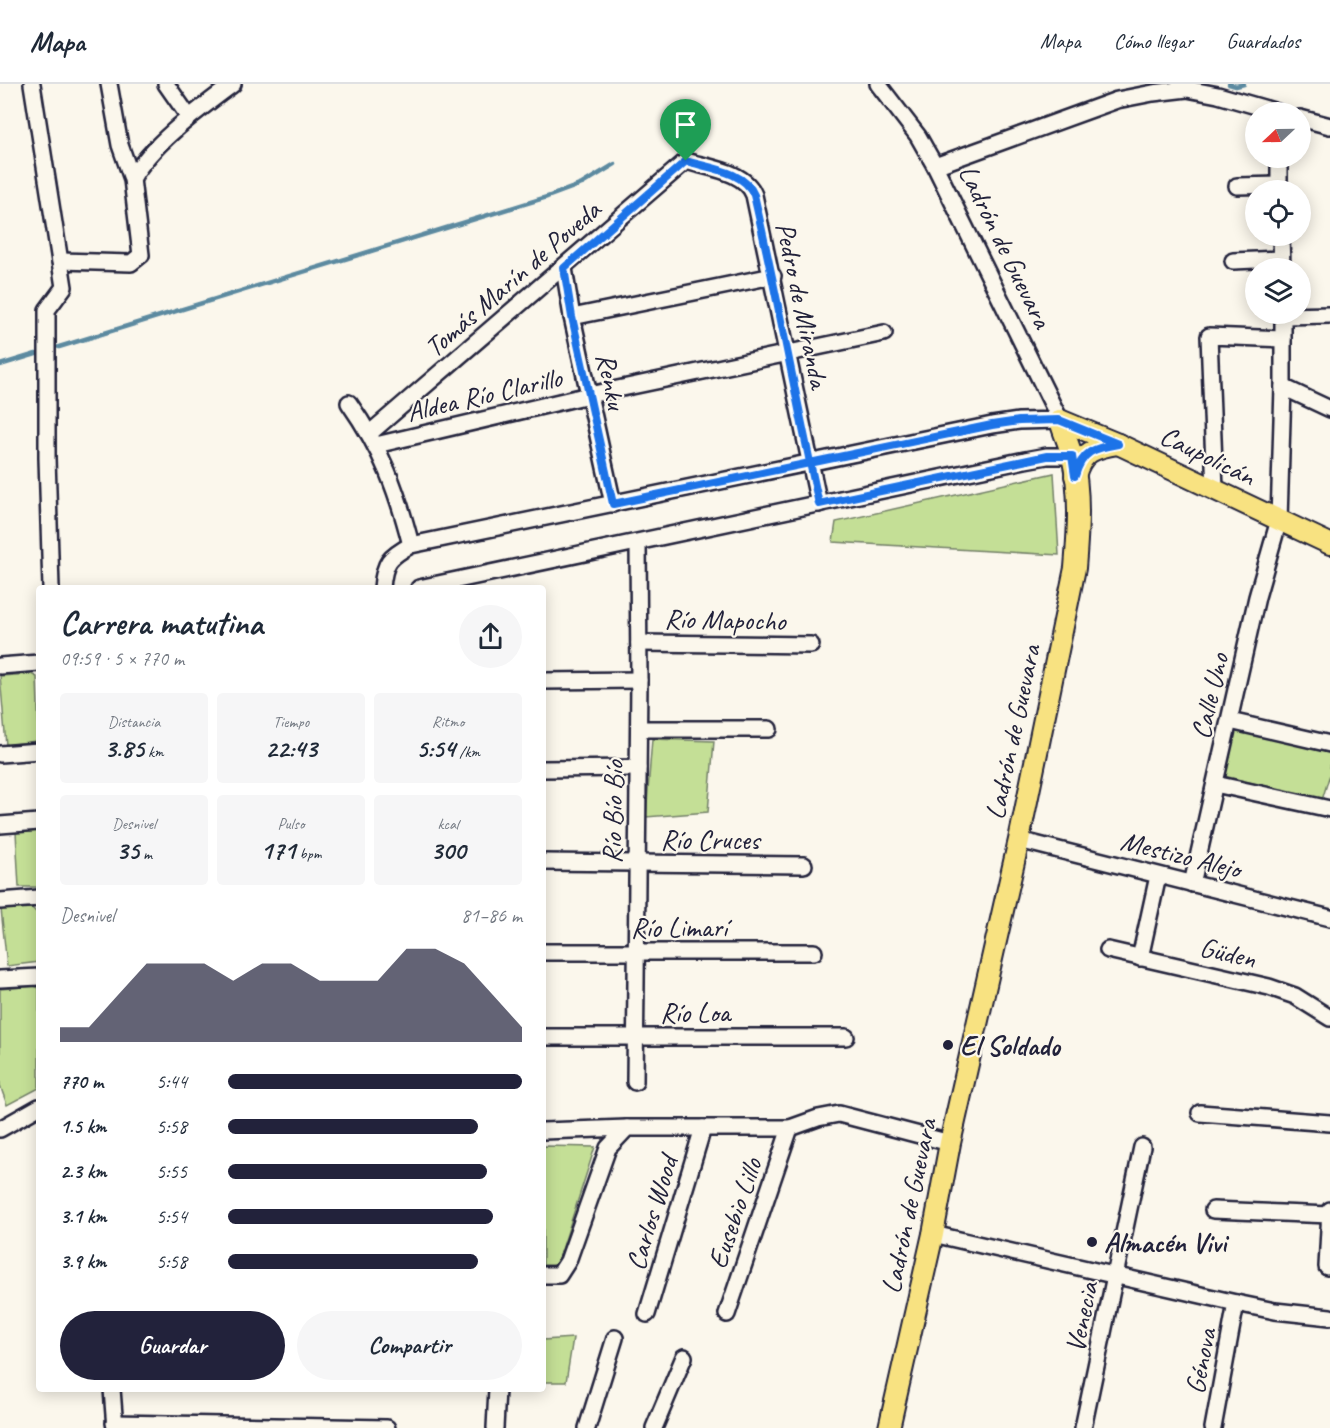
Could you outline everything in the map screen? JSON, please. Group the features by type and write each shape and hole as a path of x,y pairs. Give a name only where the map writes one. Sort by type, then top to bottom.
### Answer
{"main road":[{"name":"Caupolicán","path":"1059,420 1118,444 1330,544"},
{"name":"Ladrón de Guevara","path":"889,1428 933,1234 950,1143 1019,840 1075,568 1079,524 1075,476 1072,456 1059,420"},
{"path":"1075,476 1079,462 1088,453 1098,447 1118,444"}],"street":[{"path":"32,84 64,287 47,310 47,458 51,585"},
{"path":"60,261 131,263 141,255 132,179 120,145 109,84"},
{"path":"166,84 189,117"},
{"path":"132,179 142,163 189,117 232,84"},
{"name":"Ladrón de Guevara","path":"878,84 918,136 935,166 1059,420"},
{"path":"935,166 1118,100 1187,89 1218,94 1245,102"},
{"path":"1311,121 1330,126"},
{"name":"Tomás Marín de Poveda","path":"373,439 686,161"},
{"name":"Pedro de Miranda","path":"686,161 736,177 752,189 773,276 819,504"},
{"path":"1237,186 1245,186"},
{"path":"1233,261 1245,262"},
{"name":"Renku","path":"564,268 572,317 613,504"},
{"path":"572,317 773,276"},
{"path":"1311,315 1330,315"},
{"name":"Calle Uno","path":"1192,884 1257,597 1279,520 1283,324"},
{"name":"Aldea Río Clarillo","path":"373,439 884,333"},
{"path":"1215,490 1209,336 1283,339"},
{"path":"1283,387 1330,409"},
{"path":"349,403 373,439 400,501 411,545"},
{"path":"382,585 388,561 396,553 411,545 992,425 1019,421 1059,420"},
{"path":"434,585 1025,460 1047,456 1072,456"},
{"name":"Río Bío Bío","path":"635,1082 639,729 638,543"},
{"name":"Río Mapocho","path":"639,643 811,645"},
{"path":"0,666 36,663"},
{"path":"546,681 639,680"},
{"path":"1230,721 1330,744"},
{"path":"639,729 769,729"},
{"path":"0,754 36,751"},
{"path":"546,769 638,768"},
{"path":"1215,784 1330,808"},
{"path":"0,825 36,822"},
{"name":"Mestizo Alejo","path":"1019,840 1330,918"},
{"name":"Río Cruces","path":"546,862 804,865"},
{"path":"1140,958 1158,876"},
{"path":"0,901 36,898"},
{"name":"Güden","path":"1108,950 1269,987 1294,996 1330,1018"},
{"name":"Río Limarí","path":"546,952 814,952"},
{"path":"0,979 36,977"},
{"name":"Río Loa","path":"546,1037 846,1037"},
{"path":"0,1128 36,1109"},
{"path":"1200,1113 1330,1123"},
{"path":"546,1131 627,1128 790,1128 818,1118 839,1114 950,1143"},
{"path":"546,1275 559,1275 568,1261 608,1148 627,1128"},
{"name":"Carlos Wood","path":"647,1314 703,1128"},
{"name":"Eusebio Lillo","path":"726,1314 790,1128"},
{"name":"Venecia","path":"1083,1428 1142,1147"},
{"path":"1213,1210 1330,1215"},
{"path":"1327,1267 1330,1210"},
{"path":"933,1234 1236,1303 1275,1311 1330,1317"},
{"name":"Génova","path":"1213,1428 1236,1303"},
{"path":"586,1428 615,1338"},
{"path":"654,1428 684,1357"},
{"path":"112,1392 115,1426 387,1428"},
{"path":"495,1428 497,1392"}],"green space":[{"path":"1054,473 1059,555 833,542 836,522"},
{"path":"31,674 36,676 36,741 6,745 0,676"},
{"path":"1233,726 1330,750 1330,774 1322,800 1220,775"},
{"path":"652,739 714,741 708,812 646,817"},
{"path":"36,831 36,887 19,887 16,832"},
{"path":"32,908 36,912 36,962 7,966 1,909"},
{"path":"36,987 36,1090 7,1105 0,1085 0,989"},
{"path":"546,1146 595,1147 557,1265 546,1265"},
{"path":"573,1338 566,1382 546,1382 546,1340"}],"waterway":[{"path":"1148,87 1158,84"},
{"path":"1229,84 1236,86 1244,84"},
{"path":"59,347 547,197 582,184 615,164"},
{"path":"0,365 36,354"}],"place":[{"name":"El Soldado","path":"948,1045"},
{"name":"Almacén Vivi","path":"1092,1242"}],"route":[{"path":"686,161 564,268 572,317 613,504 810,462 1019,421 1059,420 1118,444 1098,447 1088,453 1079,462 1075,476 1072,456 1047,456 819,504 810,462 787,354 773,276 752,189 742,179 686,161"}]}
